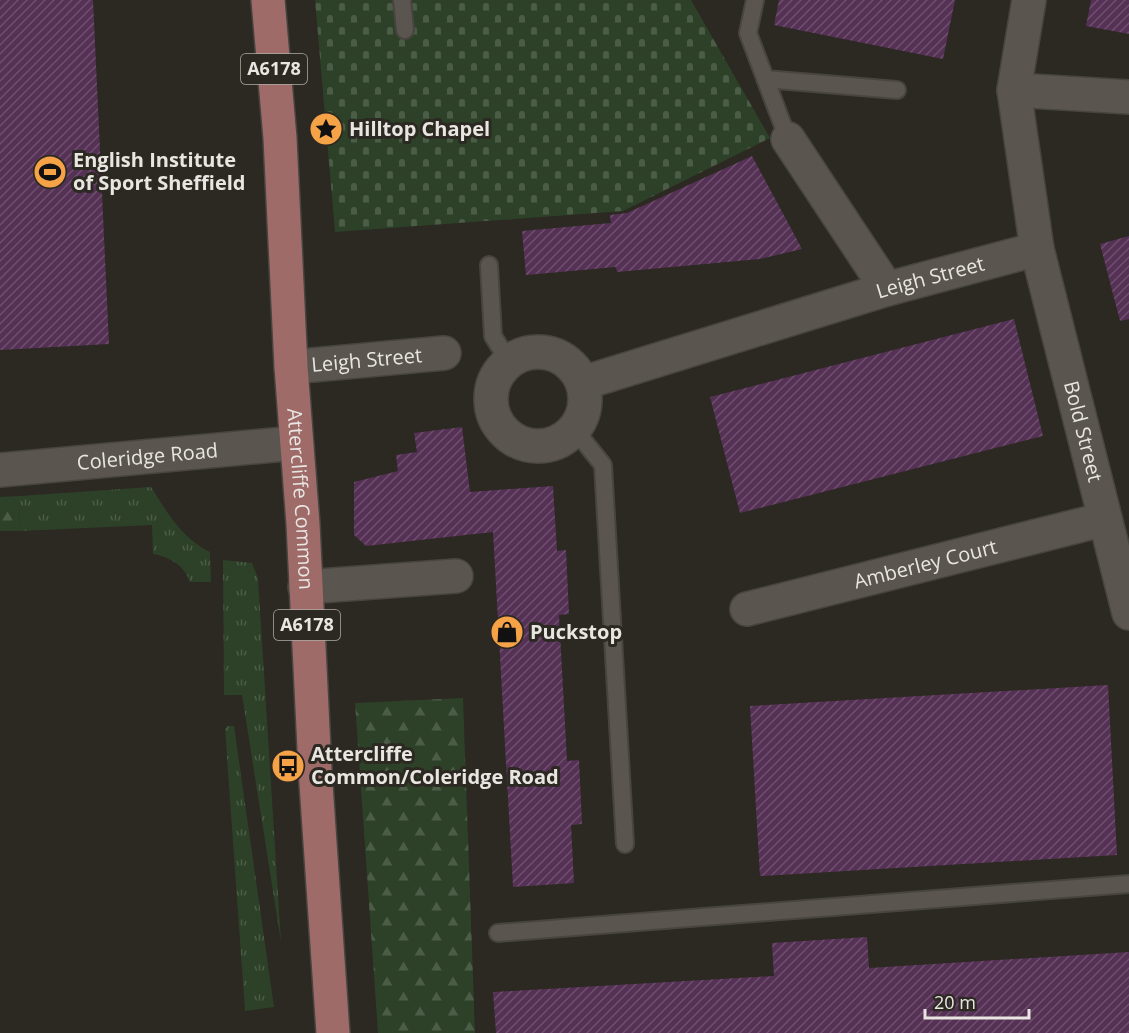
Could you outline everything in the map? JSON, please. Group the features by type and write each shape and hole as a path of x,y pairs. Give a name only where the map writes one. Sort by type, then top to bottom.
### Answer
{"main road":[{"name":"Attercliffe Common","path":"268,0 280,138 291,368 303,524 314,758 333,1033"}],"street":[{"path":"1029,0 1014,90 1038,249"},
{"path":"1014,90 1129,97"},
{"path":"788,139 887,290"},
{"name":"Leigh Street","path":"583,383 887,290 1038,249"},
{"name":"Bold Street","path":"1038,249 1129,613"},
{"path":"536,352 551,354 565,360 576,370 583,383 586,399 583,415 575,429 562,440 547,446 531,446 516,441 503,431 494,417 491,402 493,387 499,373 509,362 522,355 536,352"},
{"name":"Leigh Street","path":"291,368 444,353"},
{"name":"Coleridge Road","path":"0,470 296,443"},
{"name":"Amberley Court","path":"747,609 1105,519"},
{"path":"305,587 456,576"}],"lane":[{"path":"402,0 405,30"},
{"path":"755,0 748,33 788,139"},
{"path":"765,79 897,90"},
{"path":"489,265 493,336 509,362"},
{"path":"575,429 603,465 625,844"},
{"path":"498,933 1129,884"}],"green space":[{"path":"315,0 691,0 770,138 623,211 335,232"},
{"path":"151,487 183,532 210,552 211,582 190,582 180,566 165,557 153,554 152,525 20,531 19,496"},
{"path":"19,496 20,531 0,531 0,497"},
{"path":"223,560 252,563 258,578 281,942 242,695 224,695"},
{"path":"463,698 475,1033 378,1033 355,703"},
{"path":"228,726 234,726 274,1007 245,1011 225,729"}],"building":[{"name":"English Institute of Sport Sheffield","path":"0,0 93,0 109,344 0,350"},
{"path":"779,0 955,0 943,59 774,25"},
{"path":"1091,0 1129,0 1129,34 1086,26"},
{"path":"752,156 802,249 760,259 617,272 616,267 526,275 522,231 611,223 610,215 627,213"},
{"path":"1129,236 1129,319 1120,321 1100,244"},
{"path":"1014,319 1043,436 740,513 710,397"},
{"path":"462,427 470,492 553,486 557,551 566,550 569,614 559,615 567,761 579,760 582,824 571,825 574,883 513,887 493,532 366,546 354,535 354,482 398,471 396,455 417,452 414,433"},
{"path":"1108,685 1117,855 760,876 750,706"},
{"path":"867,937 869,968 1129,952 1129,1033 496,1033 493,992 774,976 772,943"}],"place":[{"name":"Hilltop Chapel","path":"326,129"},
{"name":"English Institute of Sport Sheffield","path":"50,172"},
{"name":"Puckstop","path":"507,632"},
{"name":"Attercliffe Common/Coleridge Road","path":"288,766"}]}
